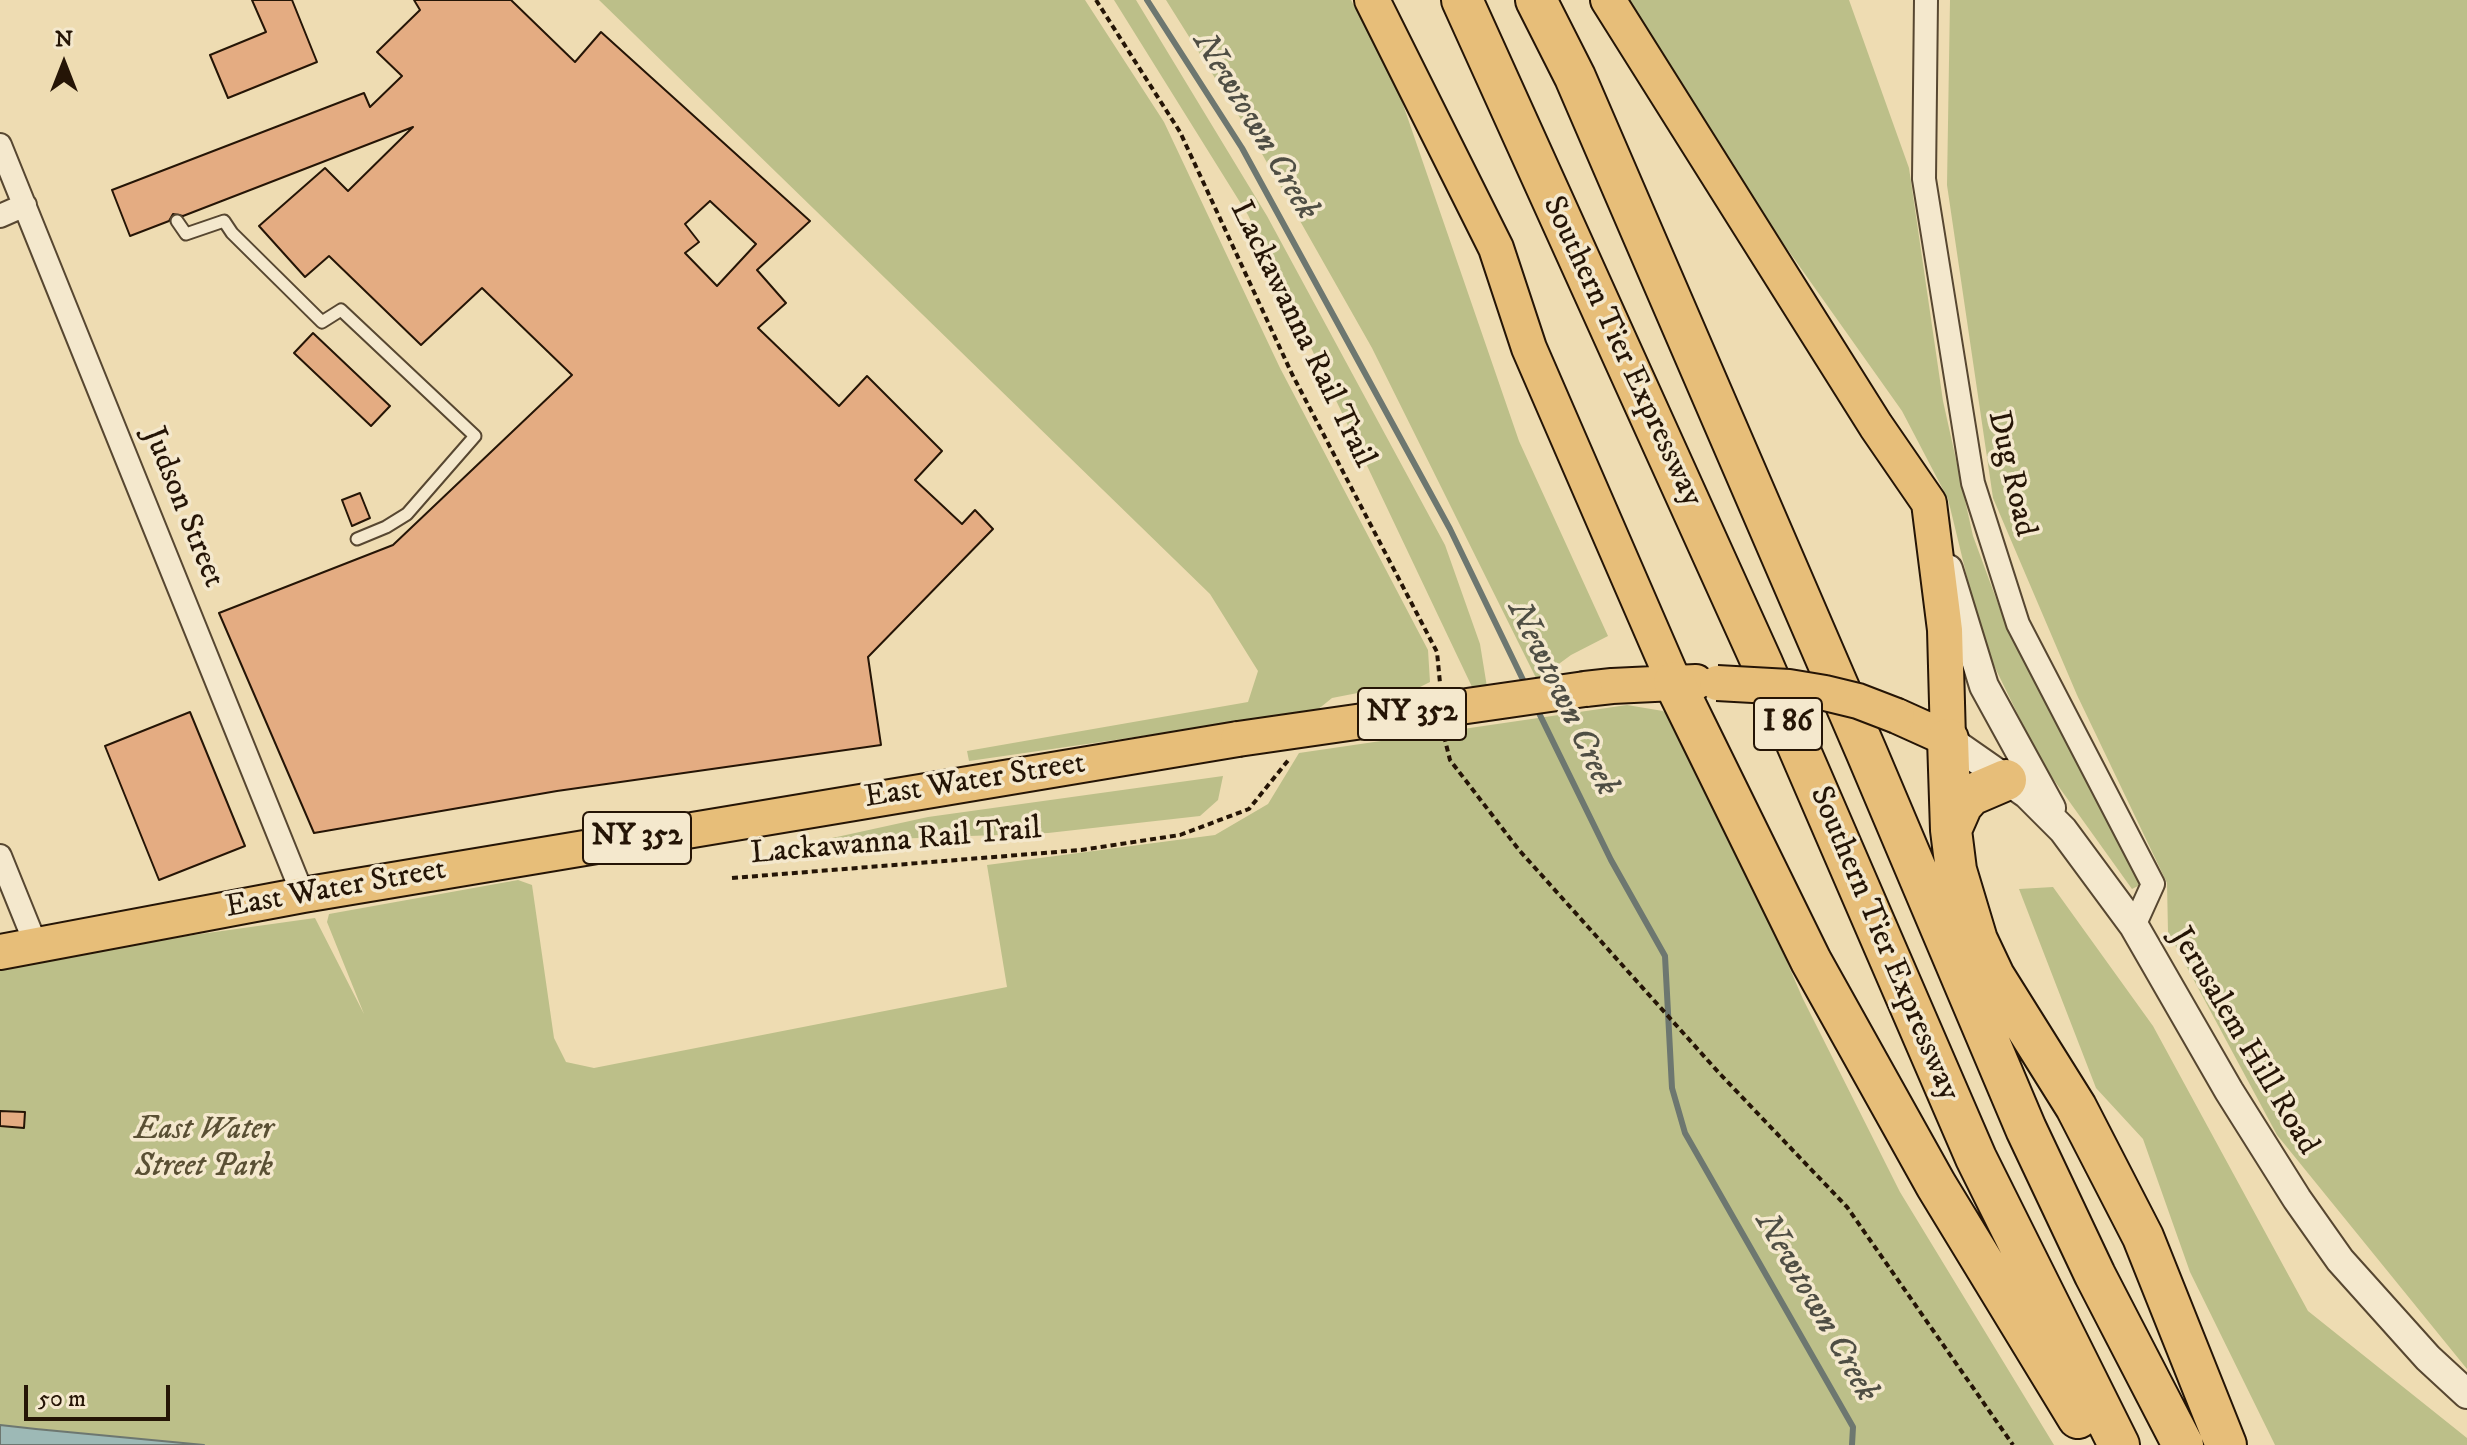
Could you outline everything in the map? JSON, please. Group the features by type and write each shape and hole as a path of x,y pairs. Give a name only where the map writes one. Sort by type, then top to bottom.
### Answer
{"highway":[{"name":"Southern Tier Expressway","path":"1462,0 1762,663 1976,1158 2119,1445"},
{"name":"Southern Tier Expressway","path":"1536,0 1575,77 2026,1129 2095,1275 2183,1445"},
{"path":"1674,682 1811,961 1936,1185 2094,1445"},
{"path":"1948,739 1951,830 1956,870 1977,940 1994,976 2076,1107 2143,1237 2226,1445"},
{"path":"1951,830 1962,805 1971,795 2006,780"}],"main road":[{"path":"1372,0 1496,248 1529,348 1674,682"},
{"path":"1608,0 1876,426 1929,503 1945,630 1948,739"},
{"path":"1598,688 1633,660 1640,637 1642,608"},
{"name":"East Water Street","path":"0,952 303,895 1238,739 1598,688 1674,682 1789,687 1858,701 1948,739"}],"street":[{"name":"Dug Road","path":"1926,0 1924,179 1973,483 2018,624 2153,884 2134,926"},
{"name":"Judson Street","path":"1,152 303,895"},
{"path":"0,216 25,205"},
{"path":"1929,503 1984,686 2063,830"},
{"name":"Jerusalem Hill Road","path":"1948,739 2027,794 2063,830 2134,926 2229,1091 2297,1199 2340,1260 2428,1358 2467,1394"},
{"path":"0,856 36,945"}],"lane":[{"path":"177,221 186,234 224,221 232,233 322,322 341,310 475,436 407,514 357,539"}],"path":[{"name":"Lackawanna Rail Trail","path":"1096,0 1180,132 1292,374 1437,652 1440,683"},
{"path":"1444,727 1450,760 1519,850 1720,1074 1847,1207 2013,1445"},
{"name":"Lackawanna Rail Trail","path":"732,878 1081,850 1180,835 1249,809 1298,748"}],"green space":[{"path":"599,0 1085,0 1164,122 1280,368 1428,650 1430,682 1418,688 1378,689 1332,698 1316,711 969,761 967,751 1248,702 1258,671 1210,594"},
{"path":"1114,0 1136,0 1267,216 1445,545 1480,644 1487,687 1473,689 1248,215"},
{"path":"1166,0 1351,0 1397,87 1519,441 1608,636 1571,655 1537,680 1372,348 1257,145"},
{"path":"1626,0 1849,0 1909,168 1943,401 1973,536 2004,620 2140,885 2132,889 2041,762 1983,643 1948,499 1902,411 1778,236"},
{"path":"1950,0 2467,0 2467,1369 2277,1135 2168,932 2167,883 2077,695 1993,498 1947,185"},
{"name":"East Water Street Park","path":"1627,705 1663,711 1686,729 1803,999 1900,1192 2054,1445 204,1445 0,1425 0,962 315,918 364,1014 327,922 329,914 518,880 532,885 554,1038 566,1062 594,1068 1007,987 987,865 1215,835 1268,804 1299,753"},
{"path":"1223,776 1218,800 1200,816 1048,833 814,842 928,817"},
{"path":"2053,887 2153,1026 2308,1311 2467,1438 2467,1445 2275,1445 2190,1272 2143,1139 2096,1088 2019,889"}],"water":[{"path":"0,1425 36,1429 204,1445 0,1445"}],"building":[{"path":"252,0 292,0 317,62 228,98 210,55 266,32"},
{"path":"414,0 511,0 575,62 601,32 810,221 757,270 786,303 758,328 839,406 867,376 942,451 915,480 962,524 975,510 993,529 868,657 881,745 557,791 314,833 219,613 393,545 572,375 482,288 421,345 329,256 305,277 259,226 325,168 348,191 413,127 183,216 173,214 169,221 130,236 112,190 364,93 370,107 402,76 377,52 420,10","holes":["710,201 756,244 717,286 685,253 699,242 685,224"]},
{"path":"313,333 390,406 371,426 294,353"},
{"path":"360,493 370,518 352,526 342,500"},
{"path":"190,712 245,846 159,880 105,746"},
{"path":"0,1111 25,1112 24,1128 0,1126"}],"waterway":[{"name":"Newtown Creek","path":"1147,0 1242,148 1450,529 1526,686"},
{"name":"Newtown Creek","path":"1536,707 1611,860 1665,956 1672,1088 1685,1133 1853,1427 1852,1445"}]}
